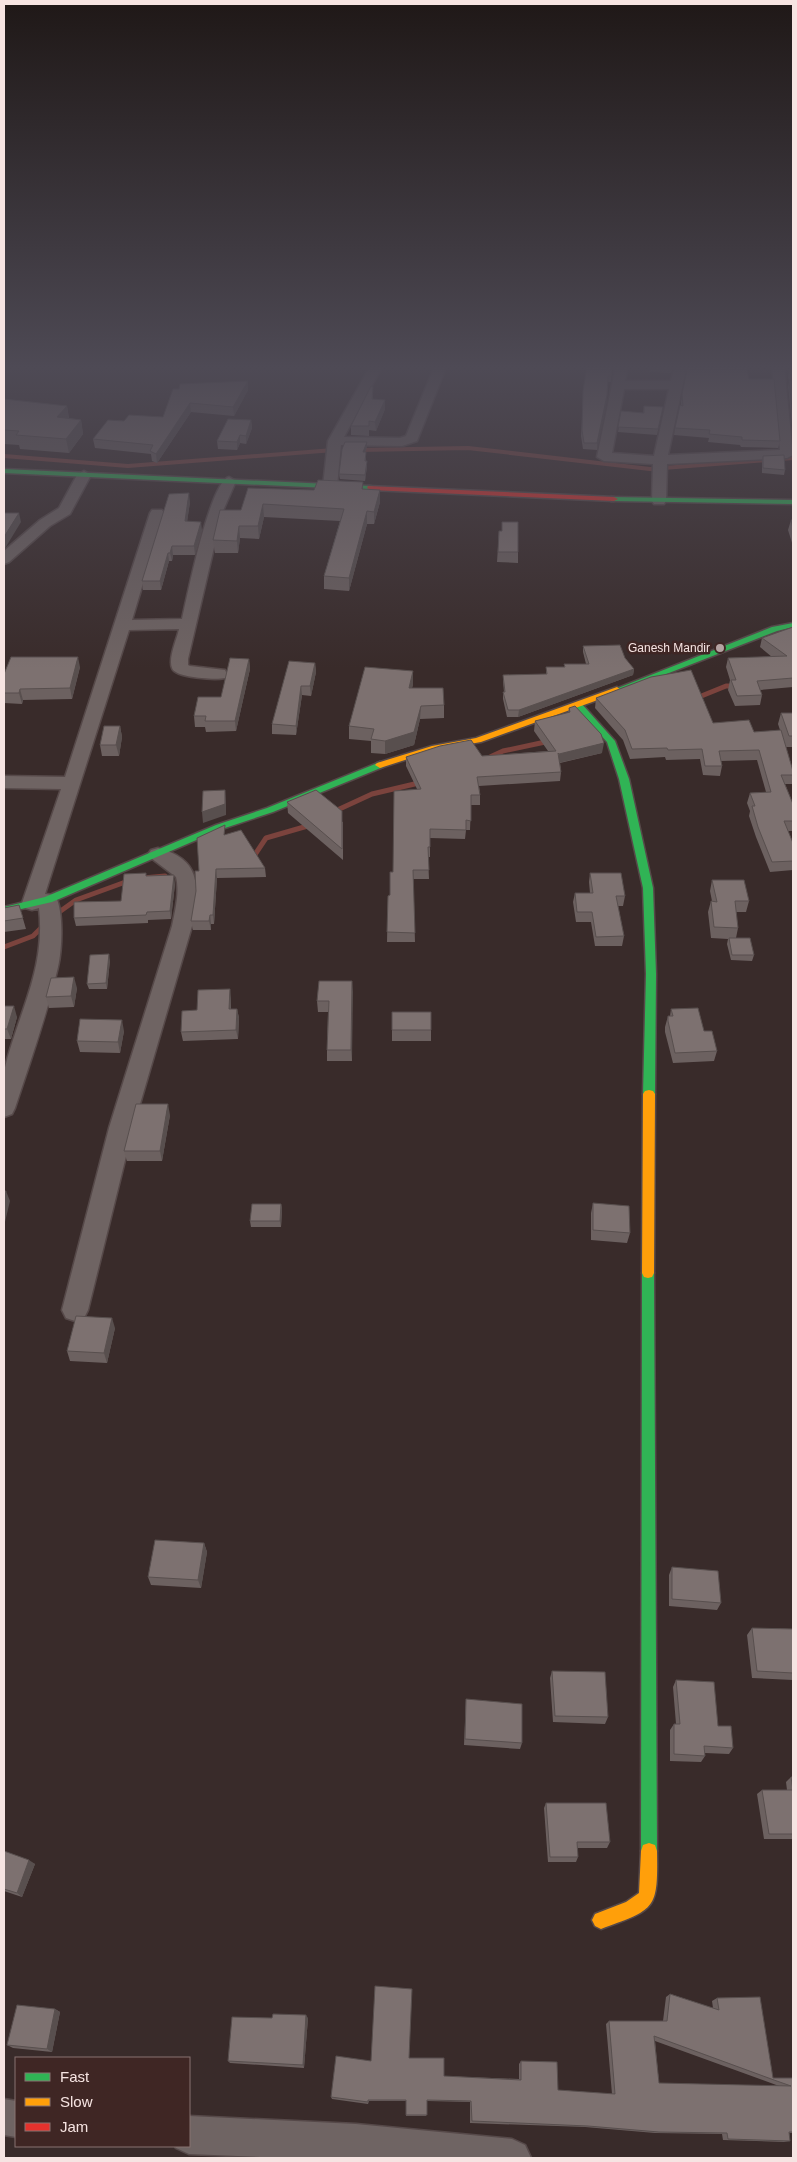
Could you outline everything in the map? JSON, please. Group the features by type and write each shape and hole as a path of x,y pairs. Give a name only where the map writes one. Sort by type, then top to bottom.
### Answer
{"street":[{"path":"330,486 332,466"},
{"path":"659,501 660,466"},
{"path":"4,471 659,501 793,502"},
{"path":"4,559 45,522 65,511 84,475"},
{"path":"220,674 187,671 180,668 180,659 215,513 229,481"},
{"path":"4,1108 48,966 46,910 71,783 156,513"},
{"path":"122,625 188,624"},
{"path":"4,910 46,910 158,854 219,827 270,810 372,767 435,748 478,740 578,705 775,629 793,625"},
{"path":"578,705 612,740 624,779 648,888 650,974 648,1118 649,1894 641,1906 601,1920"},
{"path":"4,782 71,783"},
{"path":"74,1310 121,1128 182,926 187,894 184,874 158,854"},
{"path":"190,2135 356,2143 512,2158"}],"building":[{"path":"340,466 366,466 365,475 339,474"},
{"path":"763,466 785,466 785,470 763,468"},
{"path":"318,480 363,482 362,489 380,490 374,512 367,511 349,578 324,576 344,509 263,504 258,526 239,526 237,541 213,540 220,510 241,510 248,488 314,490"},
{"path":"189,493 185,521 201,522 194,546 172,546 170,553 168,553 160,581 142,581 169,494"},
{"path":"4,513 19,513 4,537"},
{"path":"502,522 518,522 518,552 498,552 499,531 502,531"},
{"path":"793,627 793,678 757,681 762,695 737,696 731,680 736,680 728,658 787,656 762,638"},
{"path":"620,645 625,658 634,669 519,710 508,710 503,692 505,692 503,675 547,674 546,667 565,667 564,664 589,664 583,646"},
{"path":"11,657 78,657 70,688 20,689 19,693 4,693 4,674"},
{"path":"230,658 249,659 235,721 205,721 206,716 194,716 198,697 221,697"},
{"path":"289,661 315,663 310,686 301,686 296,726 272,724"},
{"path":"365,667 413,671 409,688 443,688 444,705 421,706 414,732 385,741 371,739 374,729 349,726"},
{"path":"691,670 713,723 749,720 754,732 781,730 793,771 793,775 781,775 793,804 793,821 784,821 793,843 793,861 772,862 758,827 752,806 755,806 750,793 771,792 759,750 719,751 722,766 705,766 702,749 632,749 625,730 596,698 651,677"},
{"path":"575,706 601,734 604,743 558,753 561,772 477,777 480,795 471,795 471,821 466,820 466,830 430,829 430,847 428,847 429,870 413,870 415,933 387,932 390,872 393,872 394,791 421,789 406,757 440,746 471,740 482,756 556,751 535,721 570,712 569,708"},
{"path":"781,713 793,713 793,736 789,736"},
{"path":"104,726 120,726 116,745 100,745"},
{"path":"225,790 225,804 202,812 203,791"},
{"path":"316,790 342,811 342,849 287,802"},
{"path":"225,825 224,835 241,830 265,868 216,869 213,915 210,915 209,921 191,921 196,891 195,871 199,871 197,838"},
{"path":"146,873 146,876 174,875 170,911 147,912 146,915 74,918 74,902 121,901 124,874"},
{"path":"590,873 621,873 625,896 616,896 624,936 596,937 592,912 577,912 575,893 593,893"},
{"path":"712,880 744,880 749,901 735,901 738,928 714,927 711,901 717,902"},
{"path":"19,905 23,918 4,921 4,908"},
{"path":"729,938 750,938 754,955 732,955"},
{"path":"109,954 106,983 87,984 90,955"},
{"path":"74,977 71,996 46,997 51,978"},
{"path":"319,981 352,981 351,1050 327,1050 329,1001 317,1001"},
{"path":"230,989 229,1009 237,1009 236,1030 181,1032 182,1011 197,1010 198,990"},
{"path":"4,1006 14,1006 7,1029 4,1029"},
{"path":"698,1008 704,1031 712,1031 717,1051 675,1053 668,1021 668,1016 673,1016 671,1009"},
{"path":"392,1012 431,1012 431,1030 392,1030"},
{"path":"80,1019 122,1020 118,1042 77,1041"},
{"path":"136,1104 168,1104 160,1151 124,1151"},
{"path":"593,1203 629,1206 630,1233 593,1230"},
{"path":"252,1204 281,1204 280,1221 250,1221"},
{"path":"76,1316 112,1318 104,1353 67,1351"},
{"path":"155,1540 204,1543 198,1580 148,1577"},
{"path":"672,1567 718,1571 721,1603 672,1599"},
{"path":"752,1628 793,1629 793,1673 757,1671"},
{"path":"552,1671 605,1672 608,1717 555,1716"},
{"path":"676,1680 714,1682 718,1726 731,1726 733,1748 704,1746 705,1756 674,1754 674,1724 680,1724"},
{"path":"466,1699 522,1704 522,1743 465,1739"},
{"path":"762,1790 793,1790 793,1834 769,1834"},
{"path":"546,1803 606,1803 610,1842 577,1842 578,1857 550,1857"},
{"path":"4,1851 29,1860 17,1893 4,1889"},
{"path":"375,1986 412,1989 409,2058 444,2058 444,2076 521,2080 521,2061 557,2062 558,2090 615,2094 609,2021 667,2021 670,1994 719,2010 717,1998 760,1997 773,2078 793,2078 793,2132 789,2132 790,2141 728,2139 727,2133 659,2132 588,2126 472,2121 471,2101 427,2100 427,2115 406,2115 406,2100 368,2100 368,2102 331,2097 336,2056 371,2061","holes":["654,2036 791,2086 659,2083"]},
{"path":"17,2005 55,2009 47,2049 7,2045"},
{"path":"273,2014 306,2015 303,2065 228,2061 232,2017 272,2018"}],"waterway":[{"path":"623,466 650,469 690,466"},
{"path":"694,699 726,686 737,686"},
{"path":"490,757 503,751 550,741"},
{"path":"333,812 372,794 423,782"},
{"path":"252,859 266,838 311,825"},
{"path":"143,878 165,876"},
{"path":"55,915 76,900 131,880"},
{"path":"4,947 33,936 45,924"}],"traffic: fast":[{"path":"4,471 371,488"},
{"path":"614,499 793,502"},
{"path":"617,690 775,629 793,625"},
{"path":"578,705 611,741 624,779 648,888 651,974 649,1094"},
{"path":"4,910 48,900 219,827 270,810 380,765"},
{"path":"648,1273 649,1851"}],"traffic: slow":[{"path":"380,765 435,748 478,740 617,690"},
{"path":"648,1273 649,1094"},
{"path":"601,1920 631,1909 645,1899 649,1883 649,1851"}],"traffic: jam":[{"path":"371,488 614,499"}],"place":[{"name":"Ganesh Mandir","path":"720,648"}]}
